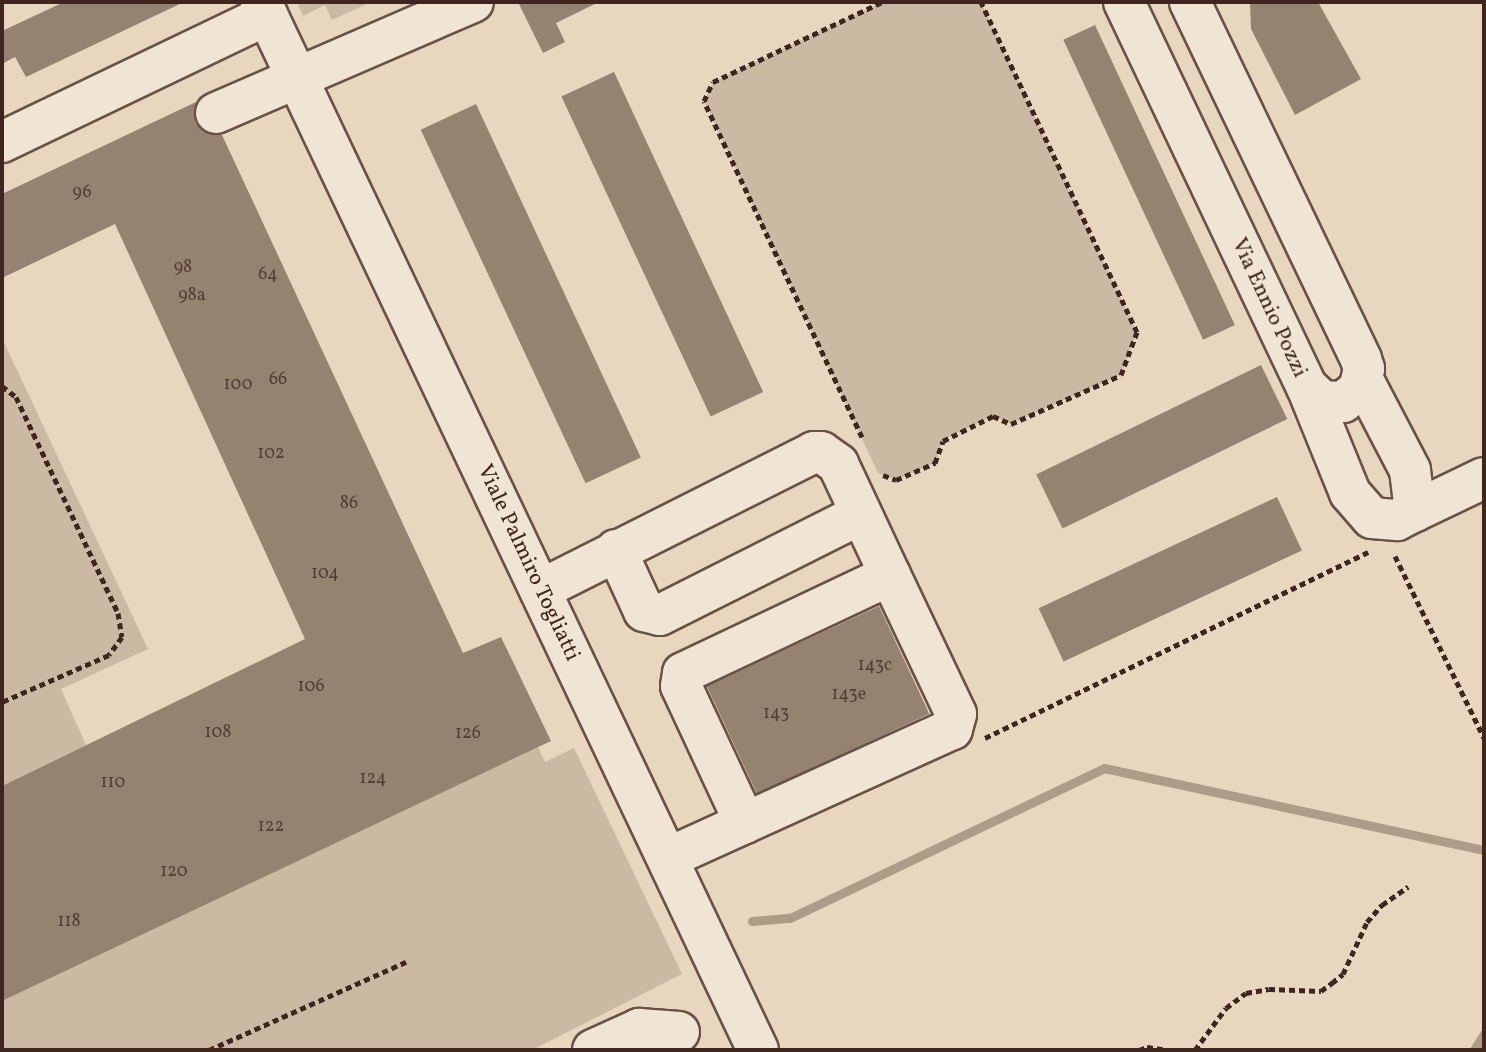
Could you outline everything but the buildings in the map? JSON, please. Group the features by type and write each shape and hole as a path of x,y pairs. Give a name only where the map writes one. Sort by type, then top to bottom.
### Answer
{"street":[{"path":"216,113 473,2"},
{"name":"Via Ennio Pozzi","path":"1124,2 1307,387 1322,401 1343,402 1352,397 1363,380"},
{"path":"1190,2 1361,359 1363,380 1410,470 1415,511"},
{"path":"2,142 264,9"},
{"name":"Viale Palmiro Togliatti","path":"264,9 758,1050"},
{"path":"1307,387 1350,493 1372,518 1397,520 1484,478"},
{"path":"540,590 814,452 821,452 838,464 872,499 890,575 956,714 952,729 668,858"},
{"path":"616,550 644,611 660,615 872,499"},
{"path":"745,823 681,686 683,673 890,575"},
{"path":"593,1050 639,1029 683,1041 736,1003"}],"path":[{"path":"865,444 704,101 713,82 882,2"},
{"path":"872,499 878,473 896,480 935,463 943,441 993,416 1011,424 1121,375 1137,332 981,2"},
{"path":"2,386 16,397 118,613 122,637 109,655 2,702"},
{"path":"952,729 961,750 1377,548"},
{"path":"1387,552 1397,556 1484,738"},
{"path":"1195,1050 1226,1008 1246,993 1269,989 1321,991 1332,983 1343,974 1367,922 1382,905 1408,887"},
{"path":"209,1050 406,962"},
{"path":"1139,1050 1158,1047 1168,1050"}],"shaded area":[{"path":"297,2 371,2 332,20 325,5 303,16"},
{"path":"882,2 981,2 1137,332 1121,375 1011,424 993,416 943,440 935,463 896,480 878,473 704,101 713,82"},
{"path":"2,338 148,649 61,689 86,745 2,786"},
{"path":"538,747 545,762 574,748 682,974 532,1050 2,1050 2,1001"}],"waterway":[{"path":"752,921 790,918 1104,768 1484,850"},
{"path":"1474,1050 1484,1034"}]}
